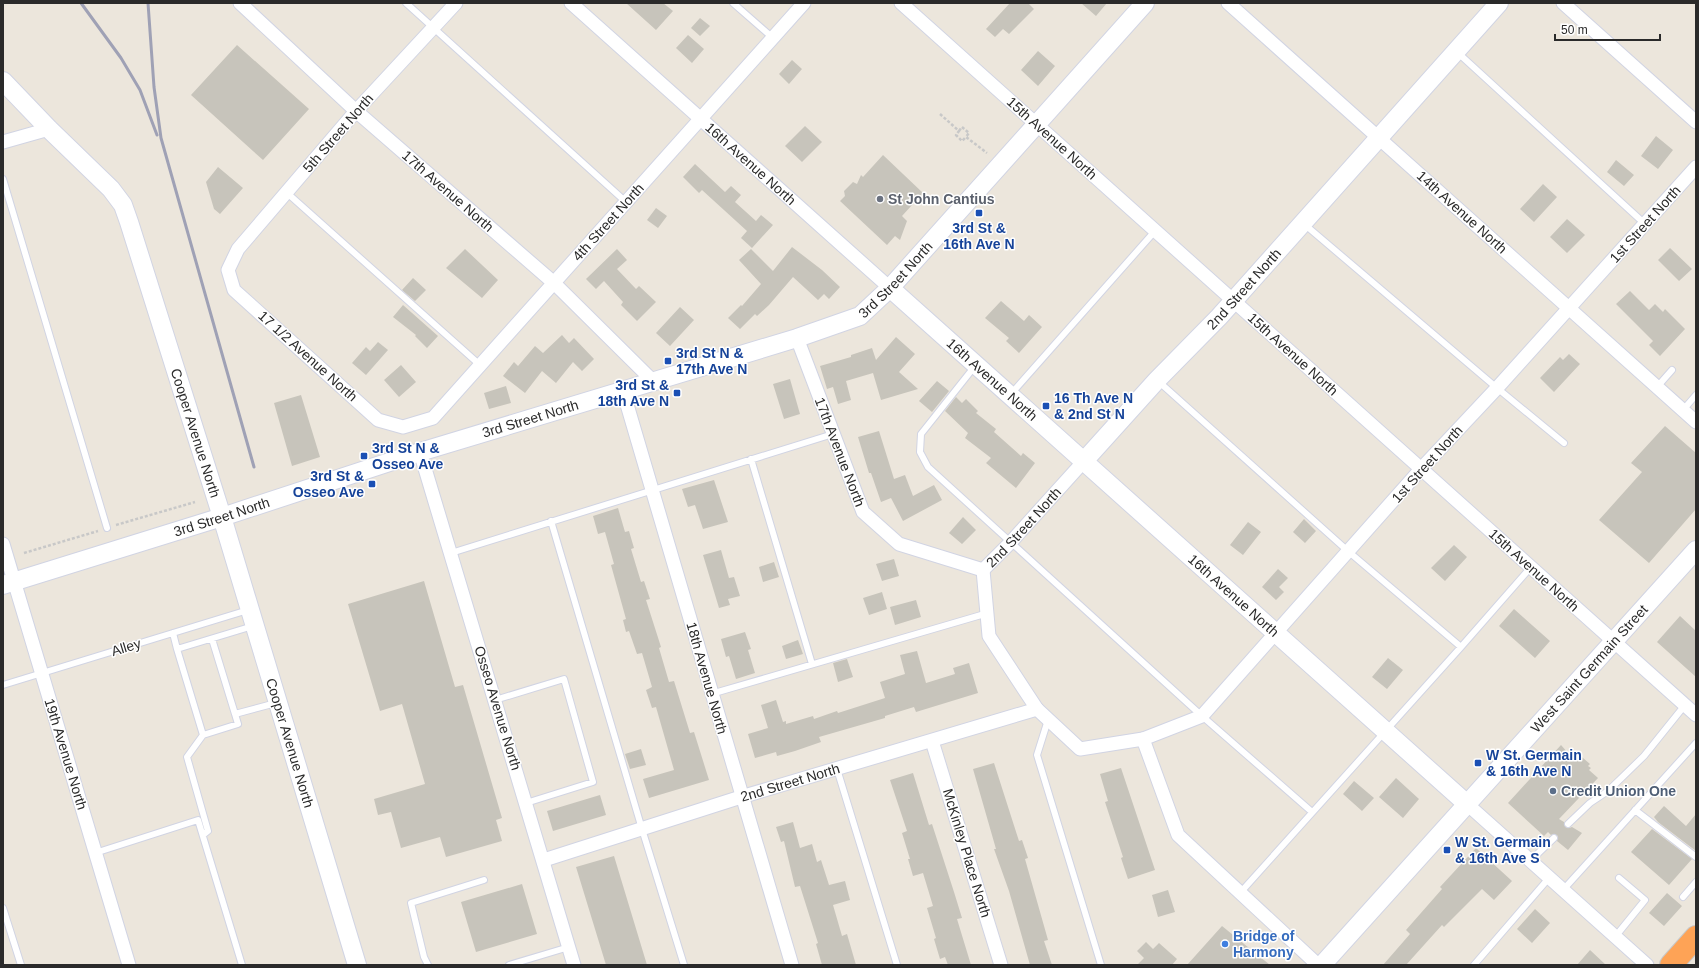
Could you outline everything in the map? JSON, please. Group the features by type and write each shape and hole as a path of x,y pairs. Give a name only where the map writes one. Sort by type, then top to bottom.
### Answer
{"highway":[{"path":"1671,965 1696,937"}],"street":[{"name":"17th Avenue North","path":"240,3 356,111 554,283 654,382"},
{"name":"5th Street North","path":"228,270 238,249 286,192 356,111 456,3"},
{"name":"16th Avenue North","path":"571,3 1467,804"},
{"name":"4th Street North","path":"402,427 433,418 804,3"},
{"name":"15th Avenue North","path":"901,3 1696,715"},
{"name":"3rd Street North","path":"9,583 222,517 420,452 797,338 860,316 890,288 1145,3"},
{"name":"14th Avenue North","path":"1228,3 1696,422"},
{"name":"2nd Street North","path":"983,570 1010,543 1157,380 1234,301 1499,3"},
{"path":"1563,3 1696,122"},
{"name":"Cooper Avenue North","path":"3,81 49,129 111,189 123,205 222,517 357,965"},
{"path":"3,142 49,129"},
{"name":"1st Street North","path":"1143,739 1202,716 1421,469 1497,388 1696,167"},
{"name":"17 1/2 Avenue North","path":"228,270 234,290 349,394 378,420 402,427"},
{"name":"17th Avenue North","path":"797,338 863,512 899,544 983,570"},
{"name":"18th Avenue North","path":"623,390 741,797 792,965"},
{"name":"Osseo Avenue North","path":"420,452 544,860 574,965"},
{"name":"19th Avenue North","path":"3,544 9,583 42,673 129,965"},
{"name":"West Saint Germain Street","path":"1322,965 1696,550"},
{"path":"983,570 989,636 1037,709 1080,749 1143,739 1178,835 1318,965"},
{"name":"2nd Street North","path":"544,860 741,797 1037,709"},
{"name":"McKinley Place North","path":"932,741 1001,965"},
{"path":"1467,804 1647,965"}],"lane":[{"path":"406,3 626,202"},
{"path":"733,3 773,38"},
{"path":"1456,51 1645,224"},
{"path":"3,179 107,528"},
{"path":"286,192 480,365"},
{"path":"1303,223 1564,443"},
{"path":"1010,395 1156,231"},
{"path":"976,365 921,434 920,452 928,467 1202,716 1312,812"},
{"path":"1656,387 1672,370"},
{"path":"1157,380 1349,552 1461,647"},
{"path":"1683,410 1696,395"},
{"path":"451,553 833,434"},
{"path":"751,459 812,664"},
{"path":"551,521 642,829 684,965"},
{"path":"1240,893 1531,567"},
{"path":"711,694 988,613"},
{"path":"178,649 212,639 252,618"},
{"name":"Alley","path":"3,685 173,633 252,618"},
{"path":"173,633 202,735"},
{"path":"203,836 208,831 187,757 202,735 238,724 212,639"},
{"path":"495,700 564,679 593,782 526,803"},
{"path":"235,714 278,703"},
{"path":"1568,824 1590,803 1608,792 1644,756 1685,705"},
{"path":"1048,720 1037,754 1101,965"},
{"path":"1563,890 1696,742"},
{"path":"837,769 897,965"},
{"path":"1635,810 1696,857"},
{"path":"95,853 198,820 242,965"},
{"path":"1530,861 1554,838"},
{"path":"1484,965 1476,962 1549,878"},
{"path":"1615,937 1645,900 1619,878"},
{"path":"428,965 424,957 411,903 484,880"},
{"path":"1682,897 1696,882"},
{"path":"3,908 21,965"},
{"path":"509,965 569,948"}],"path":[{"path":"940,114 959,131"},
{"path":"962,127 969,133 966,137 962,141 956,135 962,127"},
{"path":"966,137 987,153"}],"building":[{"path":"626,3 663,3 673,11 656,30"},
{"path":"1010,3 1028,3 1034,9 1009,34 1003,29 995,37 986,29"},
{"path":"1081,3 1107,3 1096,16"},
{"path":"700,18 710,26 700,36 691,28"},
{"path":"688,35 704,49 692,63 676,48"},
{"path":"237,45 309,109 263,160 191,95"},
{"path":"1038,51 1055,66 1038,86 1021,70"},
{"path":"792,60 802,69 789,84 779,74"},
{"path":"805,126 822,142 802,162 785,146"},
{"path":"1656,136 1673,150 1658,169 1641,156"},
{"name":"St John Cantius","path":"883,155 923,193 902,216 907,221 900,240 895,236 887,245 840,201 845,196 844,191 853,182 857,184 861,175 863,177"},
{"path":"1616,160 1634,175 1624,186 1607,172"},
{"path":"695,164 725,192 731,186 741,195 735,202 756,221 761,215 773,225 752,248 741,238 747,231 702,190 699,193 683,177"},
{"path":"218,167 243,188 220,214 214,209 206,182"},
{"path":"1543,184 1557,197 1534,222 1520,209"},
{"path":"656,208 667,216 658,228 647,220"},
{"path":"1567,219 1585,235 1567,253 1550,237"},
{"path":"792,247 822,270 840,287 829,299 824,294 818,300 793,277 769,305 757,316 755,314 740,329 728,318 741,305 742,306 761,284 739,260 751,249 773,271"},
{"path":"1670,248 1692,269 1679,281 1658,260"},
{"path":"465,249 498,280 482,298 446,268"},
{"path":"617,249 627,260 617,269 636,289 639,286 656,302 637,321 621,305 623,302 604,281 596,289 586,279"},
{"path":"413,278 426,290 415,301 402,290"},
{"path":"1630,291 1649,310 1655,304 1663,312 1665,309 1685,329 1660,356 1649,345 1653,341 1616,304"},
{"path":"1001,301 1024,321 1029,315 1042,327 1019,353 1006,341 1009,338 985,318"},
{"path":"403,305 438,336 427,348 415,336 416,335 393,317"},
{"path":"680,307 694,320 670,346 656,333"},
{"path":"562,335 569,343 574,338 594,359 582,371 573,362 556,383 542,371 525,393 503,376 514,362 518,366 535,346 543,353"},
{"path":"896,337 915,354 899,372 918,389 881,400 873,373 846,381 851,400 838,404 833,387 827,389 820,366 851,357 851,355 872,348 876,360"},
{"path":"378,342 388,350 366,375 352,363 366,347 370,351"},
{"path":"1569,354 1580,364 1554,392 1540,378 1560,357 1563,360"},
{"path":"401,365 416,382 399,397 384,380"},
{"path":"790,379 800,414 784,419 773,384"},
{"path":"937,381 949,391 932,412 919,401"},
{"path":"506,386 511,403 489,409 484,393"},
{"path":"301,395 320,457 292,466 274,403"},
{"path":"956,397 962,403 966,399 978,411 976,413 996,429 994,432 1021,456 1023,453 1035,463 1016,488 986,463 991,458 965,438 968,433 945,411"},
{"path":"1665,426 1696,453 1696,509 1649,563 1599,520 1642,472 1631,463"},
{"path":"879,431 894,479 905,475 913,496 934,485 942,500 903,521 891,498 881,502 871,473 869,473 858,437"},
{"path":"714,480 728,522 703,529 695,505 688,507 682,489"},
{"path":"618,508 625,532 629,531 634,548 631,549 641,582 644,581 650,599 646,600 661,647 659,648 669,682 674,681 690,733 694,732 709,780 649,798 643,779 674,770 656,707 652,708 646,690 652,687 642,653 637,654 629,631 626,632 623,620 626,619 611,565 614,564 605,532 598,534 593,516"},
{"path":"963,517 976,530 962,544 949,533"},
{"path":"1304,519 1316,531 1305,543 1293,532"},
{"path":"1248,522 1261,532 1243,555 1230,545"},
{"path":"1454,545 1467,557 1445,581 1431,568"},
{"path":"721,550 729,578 734,577 740,596 728,599 730,605 719,608 703,555"},
{"path":"894,559 899,576 882,581 876,564"},
{"path":"774,562 779,577 763,582 759,567"},
{"path":"1278,569 1288,578 1279,587 1284,592 1276,600 1262,587"},
{"path":"424,581 455,687 463,685 502,818 496,820 502,841 446,857 440,837 401,848 391,812 378,815 374,799 425,784 402,704 380,711 348,604"},
{"path":"882,592 887,609 869,615 863,598"},
{"path":"916,600 921,617 895,625 890,607"},
{"path":"1514,609 1550,641 1535,658 1499,626"},
{"path":"1680,616 1696,631 1696,677 1657,642"},
{"path":"745,632 751,649 748,650 755,673 736,679 729,656 726,657 721,639"},
{"path":"798,640 803,654 786,659 782,646"},
{"path":"917,651 926,683 955,674 953,668 969,663 978,693 916,712 914,707 885,716 885,718 819,737 821,742 795,751 777,756 776,752 755,758 748,734 768,728 761,705 776,700 783,722 786,721 786,724 813,716 814,719 837,711 838,713 885,698 880,682 905,674 900,655"},
{"path":"1388,658 1403,670 1387,689 1372,677"},
{"path":"847,659 853,677 838,682 833,663"},
{"name":"Credit Union One","path":"1561,745 1568,753 1570,751 1574,754 1576,752 1590,764 1588,766 1591,768 1589,770 1598,778 1559,819 1564,822 1565,827 1572,827 1582,833 1568,850 1557,841 1557,835 1551,835 1548,832 1544,836 1508,803"},
{"path":"641,749 646,765 630,769 625,754"},
{"path":"994,763 1019,841 1022,840 1028,858 1025,859 1048,940 1044,941 1052,965 1030,965 1009,891 994,849 996,849 973,769"},
{"path":"1121,768 1155,870 1128,879 1121,858 1123,857 1105,802 1108,801 1100,774"},
{"path":"913,773 929,825 932,824 962,918 957,919 971,965 948,965 945,957 940,959 934,939 936,938 927,908 933,906 923,873 913,876 908,859 910,859 902,833 907,831 890,780"},
{"path":"1396,778 1419,799 1403,818 1379,797"},
{"path":"1354,781 1374,798 1362,811 1343,794"},
{"path":"600,795 606,815 553,831 547,811"},
{"path":"1664,806 1686,826 1696,814 1696,851 1658,822 1654,817"},
{"path":"793,822 800,848 812,844 817,862 821,860 829,885 845,881 850,900 833,905 842,936 847,934 856,965 822,965 816,944 818,943 800,886 795,887 784,841 781,842 776,827"},
{"path":"1652,829 1692,859 1669,885 1631,852"},
{"path":"1476,848 1512,881 1494,900 1482,889 1444,927 1442,925 1406,965 1383,965 1410,934 1406,930 1442,889 1440,887"},
{"path":"614,856 647,965 606,965 576,867"},
{"path":"522,884 537,934 476,952 461,902"},
{"path":"1168,890 1175,912 1158,917 1152,895"},
{"path":"1667,893 1682,906 1664,926 1649,913"},
{"path":"1535,909 1550,923 1532,943 1517,929"},
{"name":"Bridge of Harmony","path":"1222,926 1270,965 1187,965"},
{"path":"1146,942 1153,949 1159,943 1177,959 1172,965 1137,965 1144,958 1137,951"},
{"path":"1590,950 1606,965 1577,965"}],"railway":[{"path":"81,3 121,58 140,90 157,135"},
{"path":"148,3 154,87 161,138 254,467"}],"place":[{"name":"St John Cantius","path":"880,199"},
{"name":"3rd St & 16th Ave N","path":"979,213"},
{"name":"3rd St N & 17th Ave N","path":"668,361"},
{"name":"3rd St & 18th Ave N","path":"677,393"},
{"name":"16 Th Ave N & 2nd St N","path":"1046,406"},
{"name":"3rd St N & Osseo Ave","path":"364,456"},
{"name":"3rd St & Osseo Ave","path":"372,484"},
{"name":"W St. Germain & 16th Ave N","path":"1478,763"},
{"name":"Credit Union One","path":"1553,791"},
{"name":"W St. Germain & 16th Ave S","path":"1447,850"},
{"name":"Bridge of Harmony","path":"1225,944"}]}
